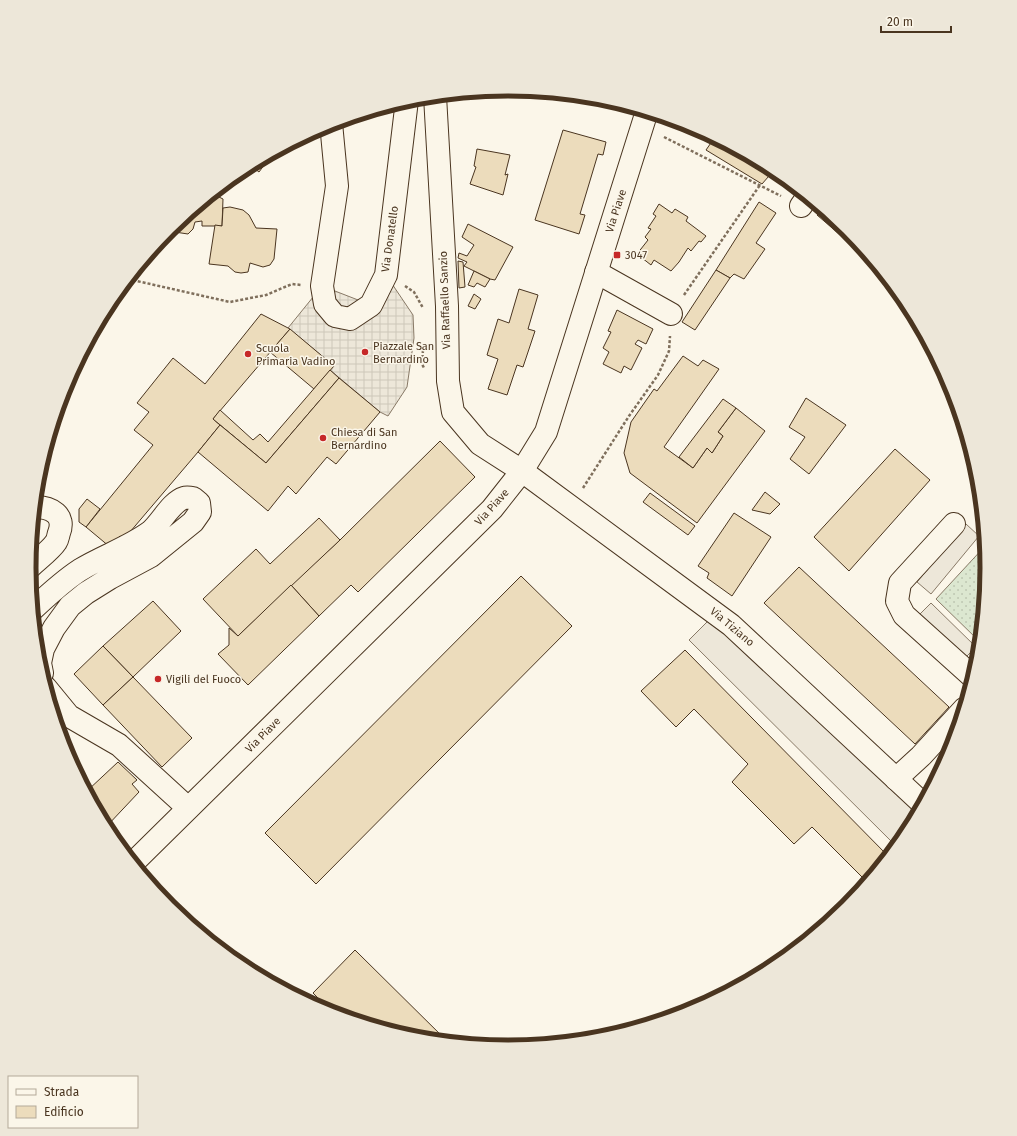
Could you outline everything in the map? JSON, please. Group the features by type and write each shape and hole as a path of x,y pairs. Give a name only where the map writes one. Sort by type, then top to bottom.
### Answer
{"street":[{"name":"Via Raffaello Sanzio","path":"436,102 448,382 453,412 480,444 522,471"},
{"name":"Via Donatello","path":"332,130 336,186 322,286 325,304 335,316 350,319 371,305 386,275 406,107"},
{"name":"Via Piave","path":"137,859 492,509 522,471 546,432 645,119"},
{"path":"596,272 670,314"},
{"name":"Via Tiziano","path":"522,471 731,624 920,801"},
{"path":"38,605 79,571 101,558 137,541 156,527 176,502 185,497 193,498 199,503 200,512 193,522 151,556 110,578 86,593 70,606 54,628 43,649"},
{"path":"36,561 56,542 61,528 60,518 52,510 40,507"},
{"path":"954,524 900,583 897,601 904,615 969,673"},
{"path":"55,698 69,716 119,745 188,808"},
{"path":"896,779 921,756 957,717"}],"path":[{"path":"645,119 760,185 804,201"},
{"path":"571,507 629,416 658,375 669,351 670,314 760,185"},
{"path":"134,280 230,302 266,295 292,284 312,286 323,293"}],"green space":[{"path":"980,551 980,599 976,638 936,599"}],"shaded area":[{"name":"Piazzale San Bernardino","path":"386,275 413,315 414,338 407,387 388,416 380,412 330,370 334,366 288,328 322,286 371,305"},
{"path":"966,524 979,536 931,594 917,582"},
{"path":"931,603 974,645 974,649 964,659 919,615"},
{"path":"716,613 920,801 893,843 689,640"}],"building":[{"path":"563,130 606,142 603,155 598,154 580,214 585,215 579,234 535,220"},
{"path":"712,142 770,175 762,184 706,150"},
{"path":"477,149 510,155 505,175 508,174 503,195 470,184 476,167 474,166"},
{"path":"266,163 259,172 255,169"},
{"path":"217,196 223,199 222,226 202,226 202,221 195,222 193,229 188,234 176,232"},
{"path":"759,202 776,213 756,243 765,249 744,279 734,274 730,278 716,270"},
{"path":"659,204 672,213 675,209 688,217 686,221 706,236 701,242 699,241 691,251 688,248 671,271 654,260 651,265 637,254 648,240 645,237 651,229 648,228 656,216 653,214"},
{"path":"230,207 243,210 249,215 256,228 277,229 274,259 270,265 263,267 250,263 248,272 241,273 235,272 228,266 209,264 215,225 222,226 223,208"},
{"path":"820,213 859,251 859,251 817,215"},
{"path":"468,224 513,247 495,280 464,266 467,262 458,258 459,253 467,256 474,245 462,237"},
{"path":"458,261 463,262 465,287 459,288"},
{"path":"716,270 730,278 695,330 682,322"},
{"path":"474,271 490,279 485,287 477,283 474,287 468,285"},
{"path":"519,289 538,295 528,329 535,331 523,367 517,365 507,395 488,389 498,359 487,355 498,319 509,323"},
{"path":"474,294 481,299 475,309 468,306"},
{"path":"617,310 653,329 646,344 638,340 635,344 642,348 631,370 624,366 621,373 603,364 609,352 603,348 611,332 608,331"},
{"path":"261,314 290,329 213,419 220,425 198,452 124,539 120,536 110,547 86,527 153,445 134,430 149,412 137,403 173,358 205,384"},
{"path":"290,329 334,366 314,389 270,352"},
{"path":"683,356 698,366 703,360 719,369 664,447 693,468 707,448 712,453 723,436 718,432 736,408 765,431 697,523 630,473 624,453 631,422 654,389 657,391"},
{"path":"330,370 339,378 266,463 213,419 220,410 253,440 260,434 268,442"},
{"name":"Chiesa di San Bernardino","path":"339,378 380,412 336,464 327,457 296,494 288,486 268,511 198,452 220,425 266,463"},
{"path":"806,398 846,425 809,474 790,459 805,437 789,427"},
{"path":"723,399 736,408 718,432 723,436 712,453 707,448 693,468 679,457"},
{"path":"440,441 475,477 358,592 351,585 319,616 291,585 340,540"},
{"path":"895,449 930,480 849,571 814,537"},
{"path":"765,492 780,504 770,514 752,510"},
{"path":"650,493 695,526 688,535 643,502"},
{"path":"87,499 100,509 86,527 79,522 79,509"},
{"path":"734,513 771,537 732,596 707,578 709,573 698,566"},
{"path":"319,518 340,540 238,636 203,599 256,549 270,564"},
{"path":"799,567 949,707 915,744 764,603"},
{"path":"521,576 572,626 316,884 265,833"},
{"path":"291,585 319,616 248,685 218,654 229,645 229,628 238,636"},
{"path":"153,601 181,631 133,677 103,646"},
{"path":"103,646 133,677 103,705 74,674"},
{"path":"685,650 885,853 864,879 812,827 794,844 732,782 748,764 694,709 676,727 641,691"},
{"path":"133,677 192,738 162,767 103,705"},
{"path":"118,762 137,780 132,784 139,792 110,822 91,788"},
{"path":"355,950 441,1035 386,1024 357,1015 322,1002 313,993"}],"place":[{"name":"3047","path":"617,255"},
{"name":"Piazzale San Bernardino","path":"365,352"},
{"name":"Scuola Primaria Vadino","path":"248,354"},
{"name":"Chiesa di San Bernardino","path":"323,438"},
{"name":"Vigili del Fuoco","path":"158,679"}]}
